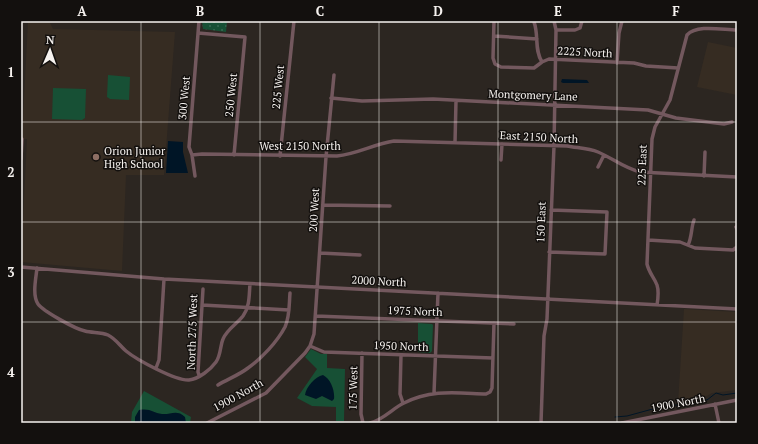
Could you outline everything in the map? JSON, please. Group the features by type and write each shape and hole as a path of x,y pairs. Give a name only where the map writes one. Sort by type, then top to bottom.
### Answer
{"street":[{"name":"300 West","path":"195,176 192,155 189,147 199,21"},
{"name":"225 West","path":"280,156 294,21"},
{"path":"494,21 494,36 537,39"},
{"name":"150 East","path":"540,423 544,336 547,319 554,146 556,30 554,21"},
{"path":"556,30 575,30 580,28 582,21"},
{"path":"617,63 619,33 622,21"},
{"path":"534,22 537,39 537,53 542,62"},
{"name":"225 East","path":"657,305 658,290 649,272 647,264 653,135 655,126 670,100 685,40 690,31 701,28 737,30"},
{"name":"250 West","path":"198,33 245,37 234,155"},
{"name":"2225 North","path":"494,36 493,58 496,64 501,67 531,69 549,59 678,68"},
{"name":"200 West","path":"310,346 314,334 316,316 326,157 334,75"},
{"name":"Montgomery Lane","path":"331,98 362,100 424,99 648,110 676,118 724,124 732,122"},
{"path":"455,143 456,101"},
{"path":"21,159 22,139"},
{"name":"West 2150 North","path":"192,155 326,157 350,155 381,143 394,141 455,143"},
{"name":"East 2150 North","path":"455,143 554,146 590,149 630,170 651,173 737,177"},
{"path":"501,160 502,144"},
{"path":"704,176 705,152"},
{"path":"598,167 604,155"},
{"path":"323,205 390,206"},
{"path":"549,252 605,254 607,212 551,210"},
{"path":"688,245 691,239 694,220"},
{"path":"648,240 680,242 695,248 733,250 737,247"},
{"path":"320,253 360,255"},
{"name":"2000 North","path":"21,267 164,279 737,309"},
{"path":"37,268 35,295 36,301 42,309 80,330 100,333 111,337 128,353 165,373 184,380 190,380 212,366 220,354 224,337 242,316 247,307 250,284"},
{"path":"156,368 159,360 164,279"},
{"name":"North 275 West","path":"199,375 203,289"},
{"path":"218,384 248,368 271,346 285,326 289,310 290,293"},
{"path":"434,393 438,293"},
{"path":"202,305 289,310"},
{"name":"1975 North","path":"316,316 514,324"},
{"path":"370,423 403,403 419,396 434,393 486,394 490,392 492,388 494,323"},
{"name":"1950 North","path":"310,346 324,352 493,358"},
{"name":"1900 North","path":"206,423 266,393 310,346"},
{"name":"175 West","path":"362,353 361,414 363,423"},
{"path":"401,355 400,394 403,403"},
{"name":"1900 North","path":"622,423 737,400"},
{"path":"715,404 719,423"}],"shaded area":[{"name":"Orion Junior High School","path":"28,21 49,21 53,29 175,32 164,175 126,175 122,271 21,262 27,139 22,139"},
{"path":"708,42 737,48 737,95 697,87"},
{"path":"684,309 737,312 737,390 712,393 694,403 678,403"}],"green space":[{"path":"202,21 227,21 226,32 203,29"},
{"path":"108,75 130,77 129,100 110,99 107,97"},
{"path":"53,88 86,89 85,118 82,120 52,119"},
{"path":"418,323 433,325 432,351 430,353 418,352"},
{"path":"311,349 321,354 327,354 327,368 345,369 344,421 336,421 336,407 312,406 297,398 317,369 305,357"},
{"path":"144,391 191,417 190,423 131,423 132,412"}],"water":[{"path":"562,79 587,80 589,83 563,83 561,82"},
{"path":"168,141 183,142 183,152 188,173 166,173"},
{"path":"323,375 328,379 333,389 334,399 332,401 322,396 316,399 305,395 311,383"},
{"path":"139,410 149,410 162,414 179,413 185,417 186,423 135,423 135,417"}],"waterway":[{"path":"615,417 627,416 666,404 685,406 695,404 701,399 707,400 716,393 723,395 737,393"}],"place":[{"name":"Orion Junior High School","path":"96,157"}]}
